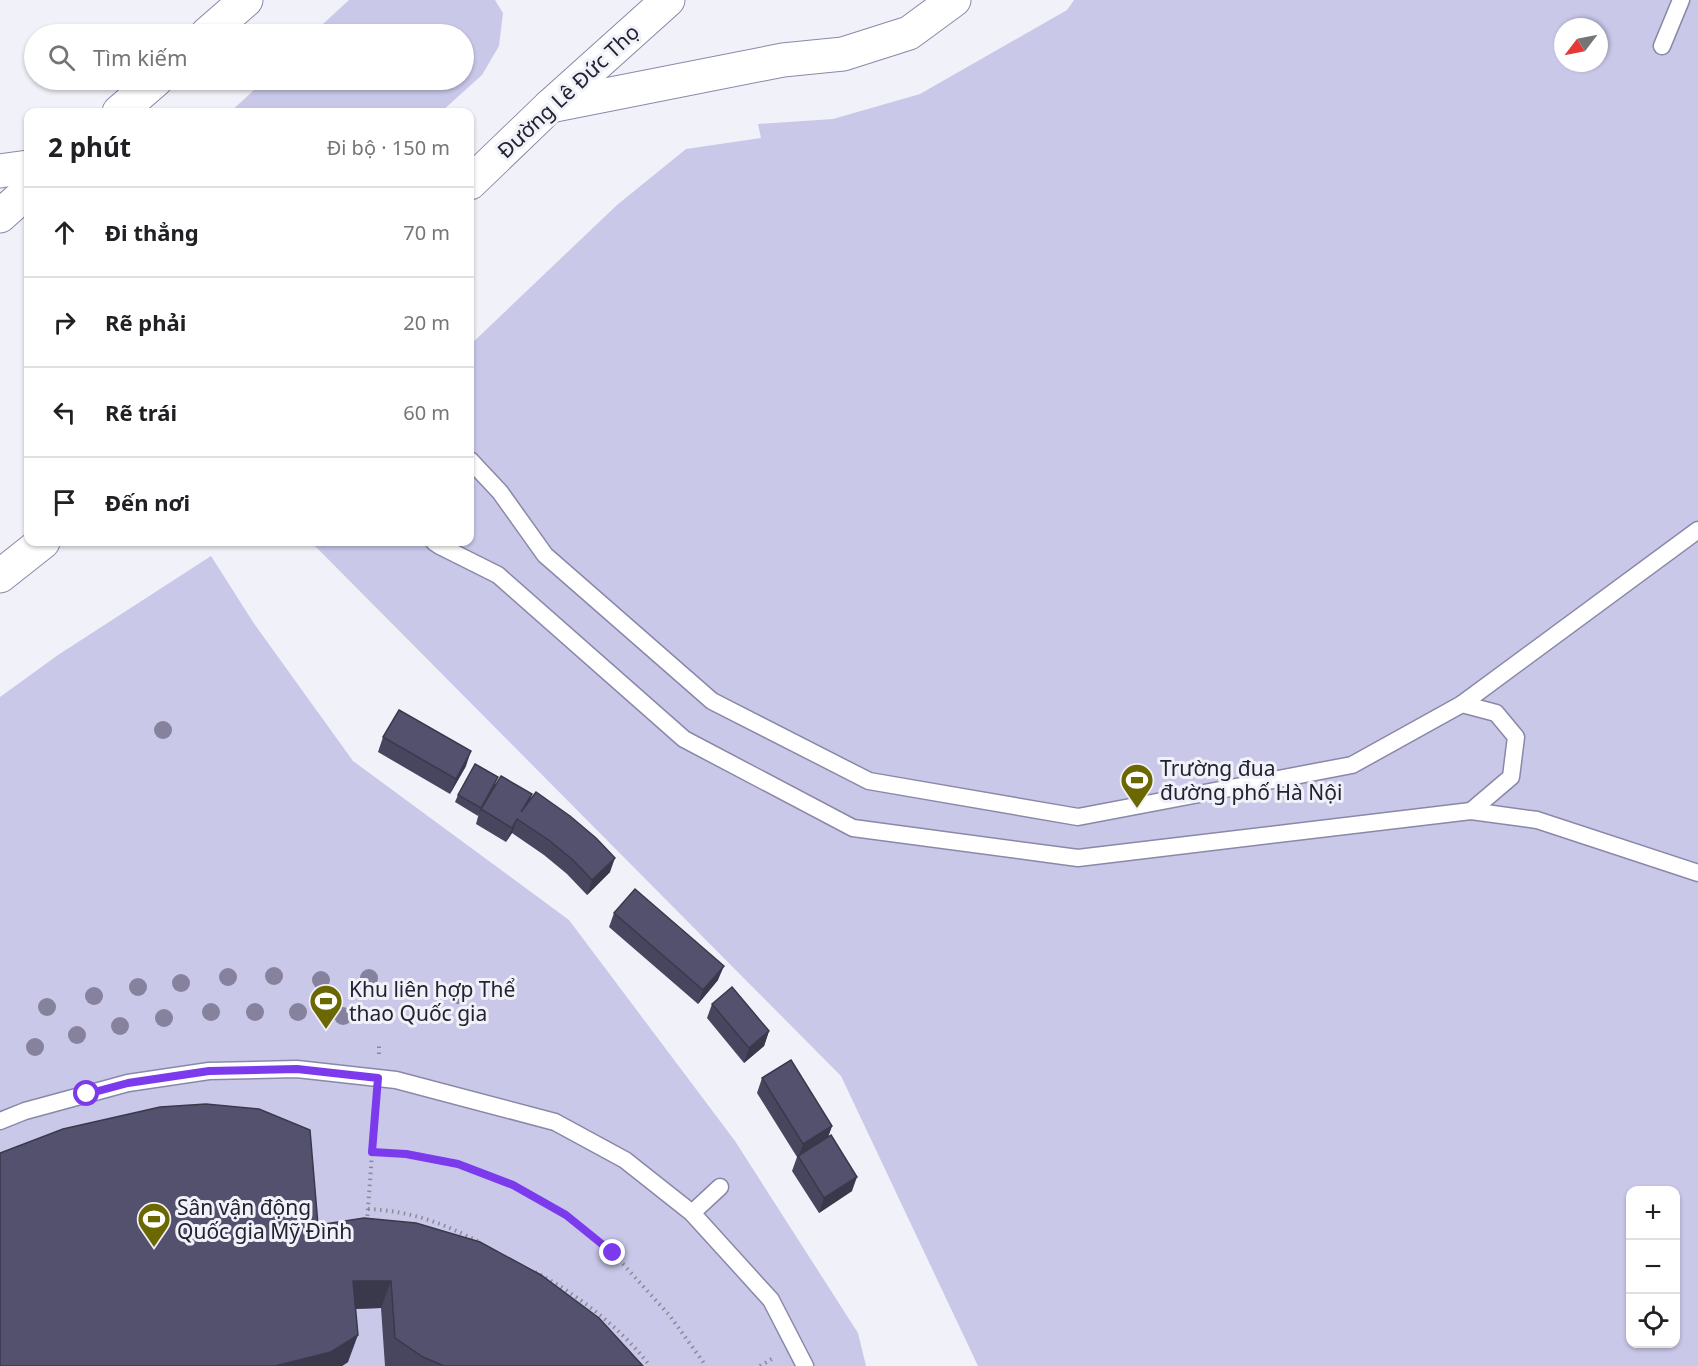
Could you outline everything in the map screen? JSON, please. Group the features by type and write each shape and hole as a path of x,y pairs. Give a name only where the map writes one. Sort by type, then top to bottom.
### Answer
{"main road":[{"path":"218,24 246,0"},
{"name":"Đường Lê Đức Thọ","path":"474,179 550,106 668,0"},
{"path":"550,106 783,60 843,54 909,33 954,0"},
{"path":"123,108 144,90"},
{"path":"0,171 24,168"},
{"path":"0,216 24,195"},
{"path":"0,576 38,546"}],"lane":[{"path":"1662,46 1681,0"},
{"path":"474,463 500,492 545,555 712,700 869,781 1078,817 1352,765 1462,704 1698,530"},
{"path":"440,546 498,575 684,739 853,828 1078,858 1471,811 1537,820 1698,873"},
{"path":"1462,704 1496,713 1516,738 1511,777 1471,811"},
{"path":"0,1121 26,1111 128,1083 209,1071 297,1069 396,1080 555,1122 625,1160 692,1213 771,1300 805,1366"},
{"path":"692,1213 720,1187"}],"path":[{"path":"367,1228 379,1044"},
{"path":"372,1152 406,1154 458,1164 513,1185 566,1215 613,1253 670,1316 706,1366"},
{"path":"368,1209 390,1210 420,1216 451,1228 484,1245"},
{"path":"527,1267 585,1303 641,1354 650,1366"}],"shaded area":[{"path":"349,0 495,0 503,13 499,46 482,75 474,82 474,24 323,24"},
{"name":"Trường đua đường phố Hà Nội","path":"1074,0 1698,0 1698,1366 978,1366 841,1076 315,546 474,546 474,341 617,205 686,149 761,138 758,124 833,119 920,94 1067,10"},
{"path":"254,90 465,90 445,108 234,108"},
{"name":"Khu liên hợp Thể thao Quốc gia","path":"211,556 253,622 353,761 569,920 735,1141 858,1333 866,1366 0,1366 0,697 58,655"}],"building":[{"path":"399,710 471,751 456,779 383,737"},
{"path":"475,764 498,777 481,808 458,795"},
{"path":"501,776 532,794 521,812 536,792 570,816 615,858 592,880 550,841 517,819 512,828 481,809"},
{"path":"635,889 724,966 703,990 614,913"},
{"path":"732,987 769,1031 749,1048 712,1004"},
{"path":"791,1060 832,1126 803,1144 762,1078"},
{"name":"Sân vận động Quốc gia Mỹ Đình","path":"206,1104 259,1109 310,1130 318,1225 364,1218 416,1223 480,1242 541,1275 599,1318 643,1366 444,1366 423,1357 395,1338 391,1281 353,1281 358,1335 331,1352 275,1366 0,1366 0,1153 63,1129 160,1107"},
{"path":"831,1135 857,1177 824,1198 798,1156"}],"place":[{"name":"Trường đua đường phố Hà Nội","path":"1137,809"},
{"name":"Khu liên hợp Thể thao Quốc gia","path":"326,1030"},
{"name":"Sân vận động Quốc gia Mỹ Đình","path":"154,1248"}],"route":[{"path":"87,1094 128,1083 209,1071 297,1069 378,1078 372,1152 406,1154 458,1164 513,1185 566,1215 613,1253"}]}
